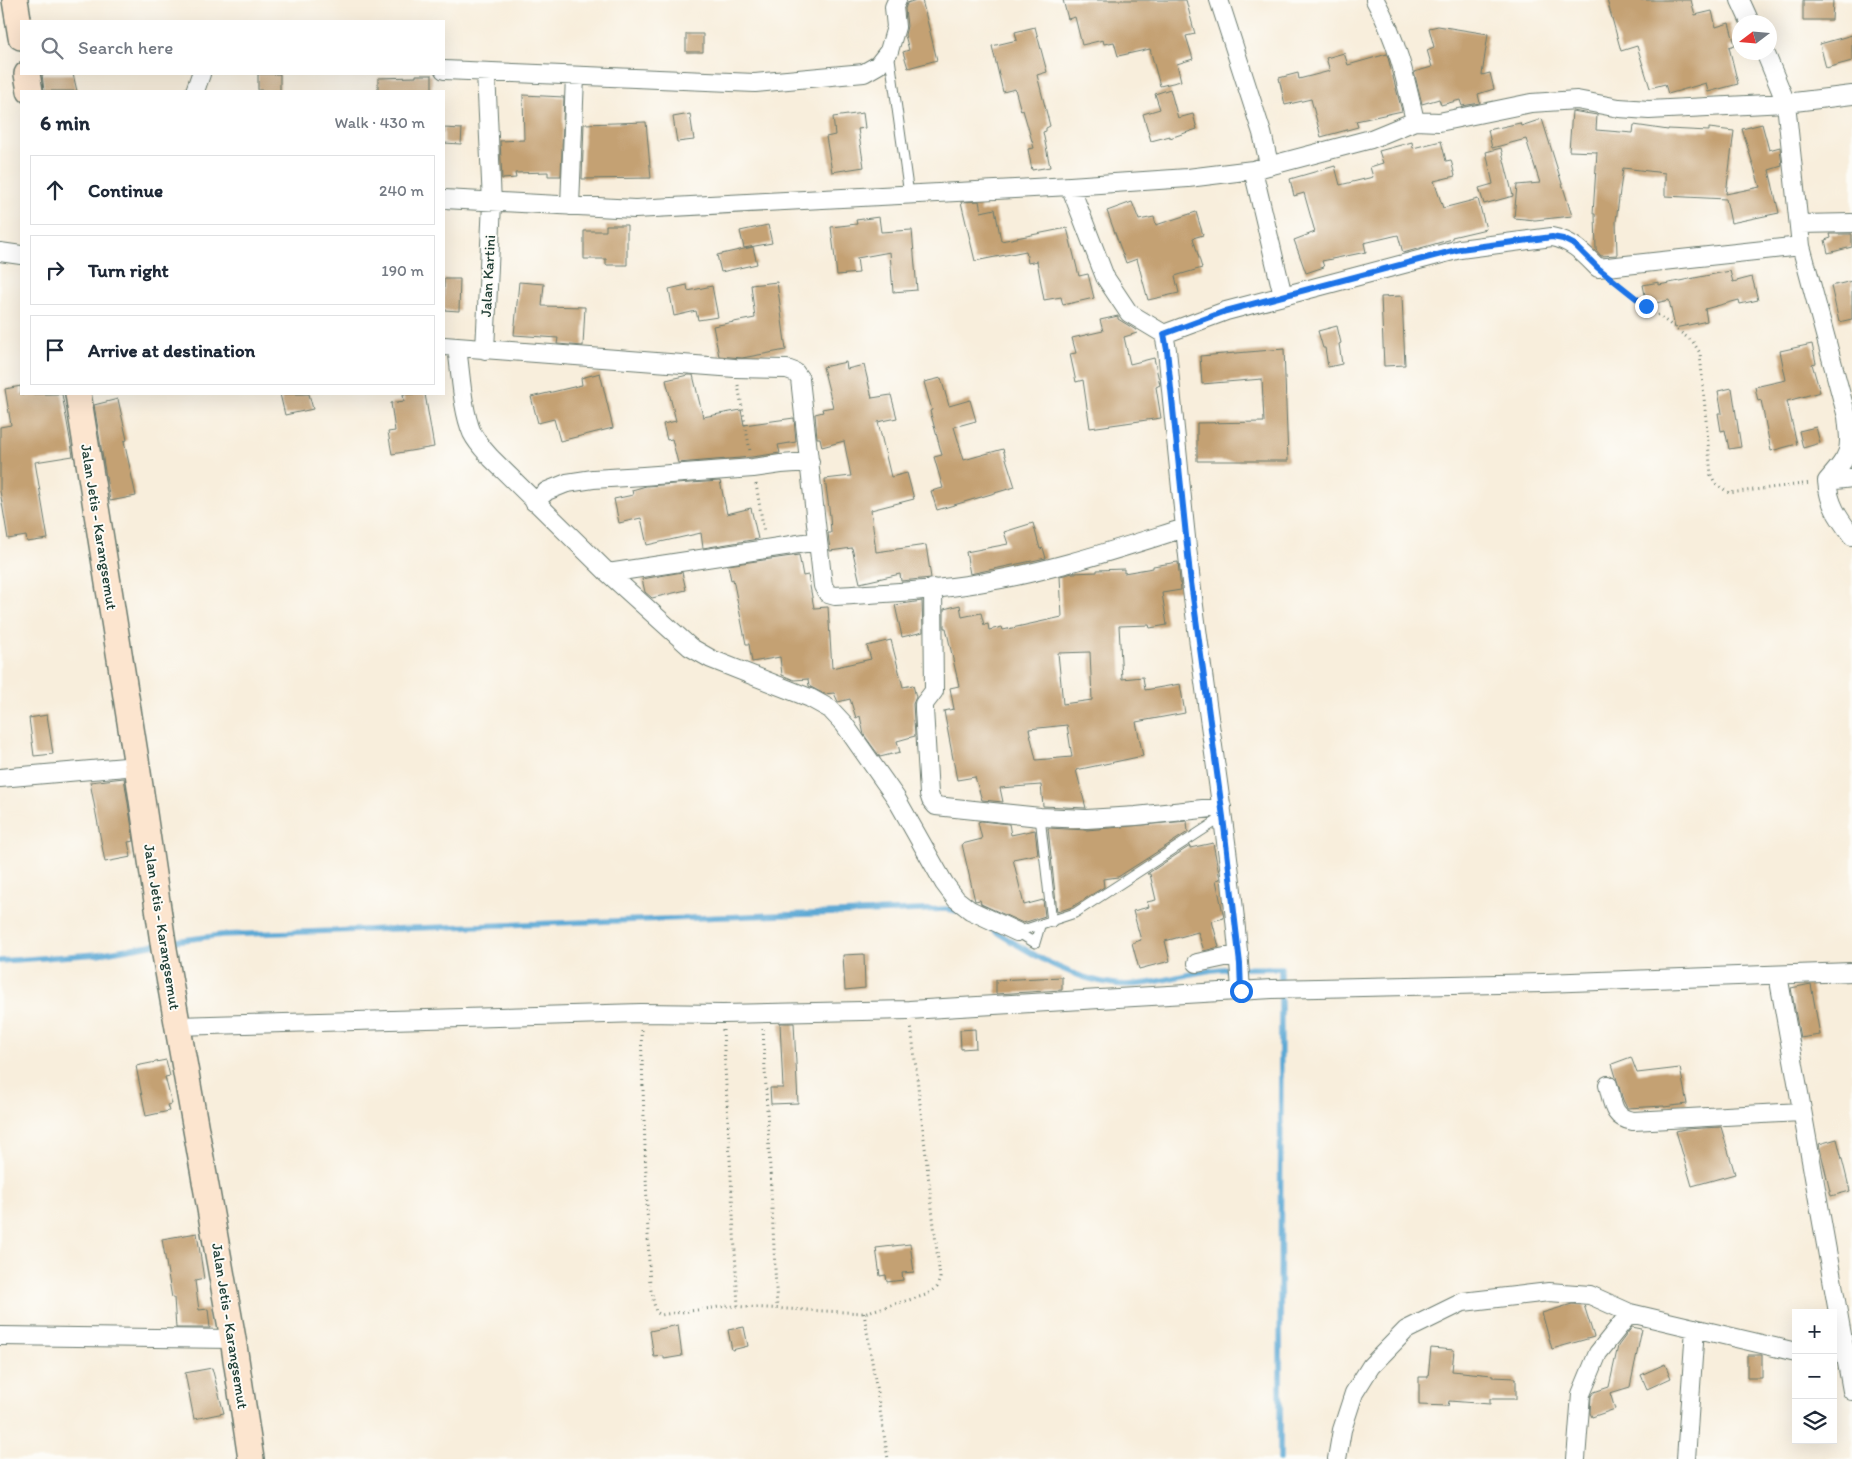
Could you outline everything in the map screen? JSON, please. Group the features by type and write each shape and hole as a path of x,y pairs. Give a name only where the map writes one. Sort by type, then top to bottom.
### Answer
{"main road":[{"path":"15,0 20,31"},
{"path":"27,75 30,90"},
{"name":"Jalan Jetis - Karangsemut","path":"78,395 163,942 233,1339 251,1459"}],"street":[{"path":"445,70 755,83 864,73 878,65 889,51 896,27 894,6 897,0"},
{"path":"1219,0 1262,133 1261,167 1283,296"},
{"path":"1375,0 1391,32 1401,60 1415,120"},
{"path":"1740,0 1747,15"},
{"path":"1768,60 1786,104 1801,246 1847,417 1848,453 1846,459 1827,481 1828,496 1832,506 1852,536"},
{"name":"Jalan Kartini","path":"485,350 492,203 486,72"},
{"path":"195,90 202,75"},
{"path":"570,206 575,76"},
{"path":"445,199 635,209 1188,178 1261,167 1371,139 1415,120 1440,122 1531,103 1577,100 1619,108 1649,110 1786,104 1852,95"},
{"path":"1070,186 1105,277 1129,313 1164,334 1190,575 1222,812 1240,971"},
{"path":"1800,224 1852,223"},
{"path":"1164,334 1226,311 1460,249 1552,237 1563,239 1575,245 1598,268 1801,246"},
{"path":"0,252 20,255"},
{"path":"1017,932 970,910 956,899 944,883 896,798 844,724 830,709 810,698 711,659 690,647 608,573 485,452 472,432 450,347 735,368 788,369 795,372 800,379 823,586 828,594 835,596 980,583 1036,572 1185,528"},
{"path":"534,502 547,491 554,488 567,483 593,479 753,468 810,462"},
{"path":"1827,481 1852,478"},
{"path":"608,573 818,541"},
{"path":"933,588 934,691 924,707 929,794 931,800 939,806 1040,817 1115,818 1222,812"},
{"path":"0,778 137,766"},
{"path":"1197,963 1240,971 1280,989 1852,972"},
{"path":"177,1026 640,1013 722,1014 909,1010 1240,971"},
{"path":"1778,975 1844,1363 1852,1391"},
{"path":"1608,1085 1616,1114 1625,1120 1802,1112"},
{"path":"1337,1459 1342,1430 1354,1393 1371,1366 1406,1330 1463,1302 1549,1292 1590,1295 1630,1313 1792,1351"},
{"path":"1576,1459 1581,1394 1598,1353 1630,1313"},
{"path":"1686,1459 1695,1328"},
{"path":"0,1336 233,1339"}],"lane":[{"path":"889,51 908,195"},
{"path":"1017,932 1075,913 1222,812"},
{"path":"1040,817 1052,922"},
{"path":"1017,932 1035,944 1040,926"}],"path":[{"path":"1598,268 1694,342 1700,353 1711,475 1715,483 1729,493 1827,481"},
{"path":"640,1013 649,1262 656,1312 661,1315 718,1306 738,1306 864,1313 926,1295 937,1287 940,1278 909,1010"},
{"path":"762,1013 777,1308"},
{"path":"722,1014 738,1306"},
{"path":"864,1313 888,1459"}],"building":[{"path":"922,0 937,60 908,68 903,52 909,50 905,35 907,26 905,9 907,3"},
{"path":"1063,0 1186,0 1195,34 1186,36 1193,59 1177,64 1181,81 1160,86 1150,49 1118,56 1114,42 1104,44 1103,40 1082,45 1075,17 1068,19"},
{"path":"1607,0 1691,0 1695,15 1712,11 1716,27 1729,23 1732,34 1732,46 1729,47 1738,84 1708,92 1706,83 1668,94 1665,84 1650,88 1637,46 1621,51"},
{"path":"1803,0 1833,0 1832,20 1803,20"},
{"path":"1438,26 1488,34 1482,75 1490,73 1494,89 1478,94 1480,103 1462,106 1460,100 1441,105 1439,99 1422,104 1414,72 1432,67 1427,50 1434,47 1429,28"},
{"path":"1035,27 1047,72 1037,75 1050,126 1043,132 1050,167 1032,170 1028,149 1034,148 1023,110 1021,111 1015,89 1003,92 992,46 1017,40 1015,32"},
{"path":"686,34 703,34 703,52 686,52"},
{"path":"1852,35 1852,61 1826,68 1820,44"},
{"path":"1344,53 1348,65 1387,54 1402,111 1356,121 1358,127 1321,137 1311,99 1285,105 1279,78 1298,73 1299,79 1330,71 1326,58"},
{"path":"42,75 73,75 77,90 44,90"},
{"path":"258,75 280,75 280,90 258,90"},
{"path":"416,75 432,75 432,90 378,90 378,78 416,77"},
{"path":"1170,89 1178,118 1193,114 1197,129 1170,138 1170,136 1151,141 1143,114 1160,109 1155,94"},
{"path":"523,95 564,97 561,176 548,176 548,172 515,173 516,178 502,179 500,141 524,140"},
{"path":"1572,111 1597,115 1596,130 1633,133 1634,125 1668,130 1709,131 1709,128 1734,131 1726,194 1760,187 1742,129 1762,124 1769,150 1780,147 1782,166 1769,170 1779,213 1731,223 1726,199 1665,196 1665,173 1623,168 1616,221 1617,255 1601,256 1596,250 1595,214 1593,214 1597,152 1569,151"},
{"path":"863,113 865,128 858,129 864,167 832,172 826,137 835,135 833,117"},
{"path":"690,114 694,140 677,142 673,117"},
{"path":"1542,119 1572,216 1535,220 1514,218 1517,185 1540,183 1526,139 1492,148 1488,130 1520,123 1521,126"},
{"path":"646,122 651,178 582,179 584,124"},
{"path":"445,128 462,129 461,144 445,143"},
{"path":"1441,141 1446,161 1451,160 1455,176 1434,181 1443,208 1478,199 1486,229 1452,237 1452,239 1403,253 1398,235 1364,243 1366,252 1322,261 1324,267 1306,273 1294,240 1315,232 1304,193 1294,196 1290,179 1335,166 1340,185 1373,177 1370,167 1383,163 1379,151 1412,142 1413,148"},
{"path":"1501,148 1513,196 1484,204 1479,188 1493,184 1486,152"},
{"path":"979,201 981,212 995,209 1001,241 1067,228 1079,276 1088,274 1094,298 1063,305 1061,297 1044,300 1037,261 1028,263 1026,251 975,261 961,202"},
{"path":"1132,202 1139,220 1154,217 1156,225 1196,212 1203,235 1193,238 1202,268 1175,276 1179,293 1148,300 1137,259 1126,263 1107,211"},
{"path":"879,217 881,232 912,230 917,290 893,292 890,252 857,258 859,273 837,275 831,227 857,224 856,220"},
{"path":"606,225 627,225 627,265 606,265 606,259 584,259 584,231 606,231"},
{"path":"768,225 772,243 744,248 740,231"},
{"path":"1830,234 1852,234 1852,247 1828,253 1825,240 1831,238"},
{"path":"753,247 757,264 721,272 717,255"},
{"path":"1730,271 1733,282 1752,277 1758,300 1740,304 1739,300 1705,309 1707,321 1675,328 1669,300 1647,305 1643,285 1659,282 1659,285"},
{"path":"445,279 460,279 459,311 445,310"},
{"path":"1852,281 1852,319 1839,322 1831,286"},
{"path":"519,282 544,284 542,306 585,307 583,346 557,344 558,338 514,335"},
{"path":"777,282 786,350 742,358 719,356 713,326 755,318 751,285"},
{"path":"687,285 688,291 712,286 718,317 698,320 696,311 674,316 669,289"},
{"path":"1402,296 1405,365 1384,366 1381,297"},
{"path":"1118,316 1118,319 1136,330 1137,333 1124,337 1130,364 1154,358 1160,385 1156,387 1161,418 1090,428 1083,380 1076,382 1070,354 1076,353 1072,338 1103,331 1100,320"},
{"path":"1337,326 1341,343 1339,344 1342,364 1328,367 1325,348 1323,348 1318,331"},
{"path":"1812,344 1816,363 1812,364 1820,392 1787,401 1797,444 1771,451 1761,400 1758,401 1755,387 1786,380 1780,351"},
{"path":"1284,349 1288,461 1197,461 1197,423 1264,422 1262,379 1202,384 1200,356"},
{"path":"846,362 847,369 864,365 872,398 891,395 897,418 878,422 891,477 907,473 914,499 871,510 876,552 926,545 931,578 901,581 900,574 860,583 852,548 830,551 828,533 831,533 830,516 825,479 851,476 844,441 822,447 820,438 817,438 815,414 823,412 822,409 833,407 823,367"},
{"path":"600,373 613,428 560,441 554,419 538,423 531,397 582,385 581,378"},
{"path":"693,375 703,417 741,410 744,425 794,418 796,442 778,445 780,453 678,463 672,439 667,440 663,424 676,421 666,380"},
{"path":"941,378 949,406 970,400 976,421 954,427 964,460 1003,449 1015,487 937,510 931,491 943,488 934,457 942,455 924,382"},
{"path":"20,386 20,395 62,395 73,456 35,462 48,539 27,542 26,536 8,539 0,491 0,427 11,425 5,389"},
{"path":"1732,388 1741,447 1729,449 1725,430 1721,431 1718,413 1722,413 1718,391"},
{"path":"280,395 309,395 313,409 285,415"},
{"path":"403,395 425,395 434,447 392,454 388,432 395,431 391,403 404,401"},
{"path":"118,399 127,440 124,441 136,496 110,501 94,405"},
{"path":"1816,427 1820,443 1803,448 1799,431"},
{"path":"720,481 727,514 751,508 758,539 703,548 701,533 647,545 641,518 619,523 614,499 633,495 632,490 646,486"},
{"path":"1033,523 1040,549 1043,548 1046,558 970,574 966,552 1008,544 1004,532"},
{"path":"799,555 803,576 808,575 814,608 828,607 832,668 871,659 867,646 891,640 903,687 913,685 916,697 913,704 915,736 897,741 900,752 880,757 864,735 860,716 856,718 850,699 838,702 834,693 824,694 809,686 808,679 794,680 782,675 780,657 752,662 749,644 746,644 733,579 731,580 728,565"},
{"path":"1178,562 1181,590 1162,593 1167,625 1150,628 1149,625 1119,626 1122,679 1143,677 1145,690 1180,684 1185,713 1136,722 1143,756 1076,770 1086,808 1043,806 1041,785 1000,788 1003,802 982,800 975,777 957,780 944,711 954,709 950,688 959,686 946,628 944,628 944,609 960,605 962,617 981,613 984,625 988,624 989,630 1002,627 1003,630 1062,617 1060,576 1073,573 1097,572 1097,570 1124,569 1124,573 1153,568 1153,566","holes":["1090,652 1092,700 1063,704 1058,653","1067,725 1072,757 1036,760 1029,729"]},
{"path":"682,572 686,590 652,598 645,592 642,579"},
{"path":"922,601 923,632 902,637 895,605"},
{"path":"47,715 53,754 34,756 29,718"},
{"path":"124,778 134,841 128,842 131,857 105,862 90,782"},
{"path":"1187,821 1188,832 1118,877 1103,879 1104,887 1072,907 1057,912 1048,828 1087,830"},
{"path":"978,822 1009,824 1011,835 1035,830 1038,854 1013,859 1024,905 1043,900 1045,916 1023,923 981,904 980,900 975,901 962,844 982,839"},
{"path":"1213,843 1220,879 1216,880 1224,918 1212,921 1219,947 1204,951 1198,932 1165,941 1170,961 1139,969 1132,943 1141,940 1133,911 1149,907 1147,902 1156,900 1150,874 1147,874 1190,846 1190,848"},
{"path":"864,954 865,988 845,990 843,955"},
{"path":"1062,977 1062,990 996,994 996,980"},
{"path":"1811,984 1820,1035 1800,1038 1791,988"},
{"path":"780,1023 794,1023 798,1103 771,1104 770,1088 783,1088"},
{"path":"975,1029 976,1048 961,1049 960,1030"},
{"path":"1631,1057 1637,1073 1680,1068 1687,1104 1627,1108 1612,1064"},
{"path":"166,1060 170,1076 165,1077 172,1104 167,1105 169,1111 146,1116 136,1066"},
{"path":"1721,1127 1735,1174 1692,1186 1676,1131"},
{"path":"1837,1139 1850,1191 1831,1196 1819,1144"},
{"path":"197,1233 204,1279 195,1281 199,1310 208,1309 210,1328 176,1328 174,1298 172,1298 162,1239"},
{"path":"910,1244 914,1272 902,1273 903,1280 887,1282 886,1275 880,1276 876,1248"},
{"path":"1572,1304 1584,1305 1594,1337 1552,1349 1542,1313"},
{"path":"678,1325 682,1356 664,1359 664,1356 654,1357 650,1331"},
{"path":"744,1327 748,1346 732,1350 728,1330"},
{"path":"1632,1327 1642,1329 1630,1387 1610,1393 1615,1409 1592,1417 1590,1413 1591,1396 1594,1392 1609,1387 1618,1346"},
{"path":"1431,1348 1454,1350 1452,1371 1492,1375 1492,1377 1516,1378 1516,1399 1490,1399 1490,1404 1449,1401 1448,1406 1419,1405 1419,1377 1428,1377"},
{"path":"1747,1355 1762,1355 1762,1378 1747,1378"},
{"path":"1665,1364 1671,1378 1647,1389 1641,1375"},
{"path":"212,1368 224,1413 194,1419 185,1373"}],"waterway":[{"path":"168,942 222,935 948,909 965,913"},
{"path":"988,927 1049,963 1081,976 1115,984 1140,984 1221,969 1281,968 1280,1459"},
{"path":"0,961 98,954 157,944"}],"route":[{"path":"1241,991 1240,964 1223,817 1190,575 1164,334 1226,311 1460,249 1552,237 1563,239 1575,245 1598,268 1646,306"}]}
